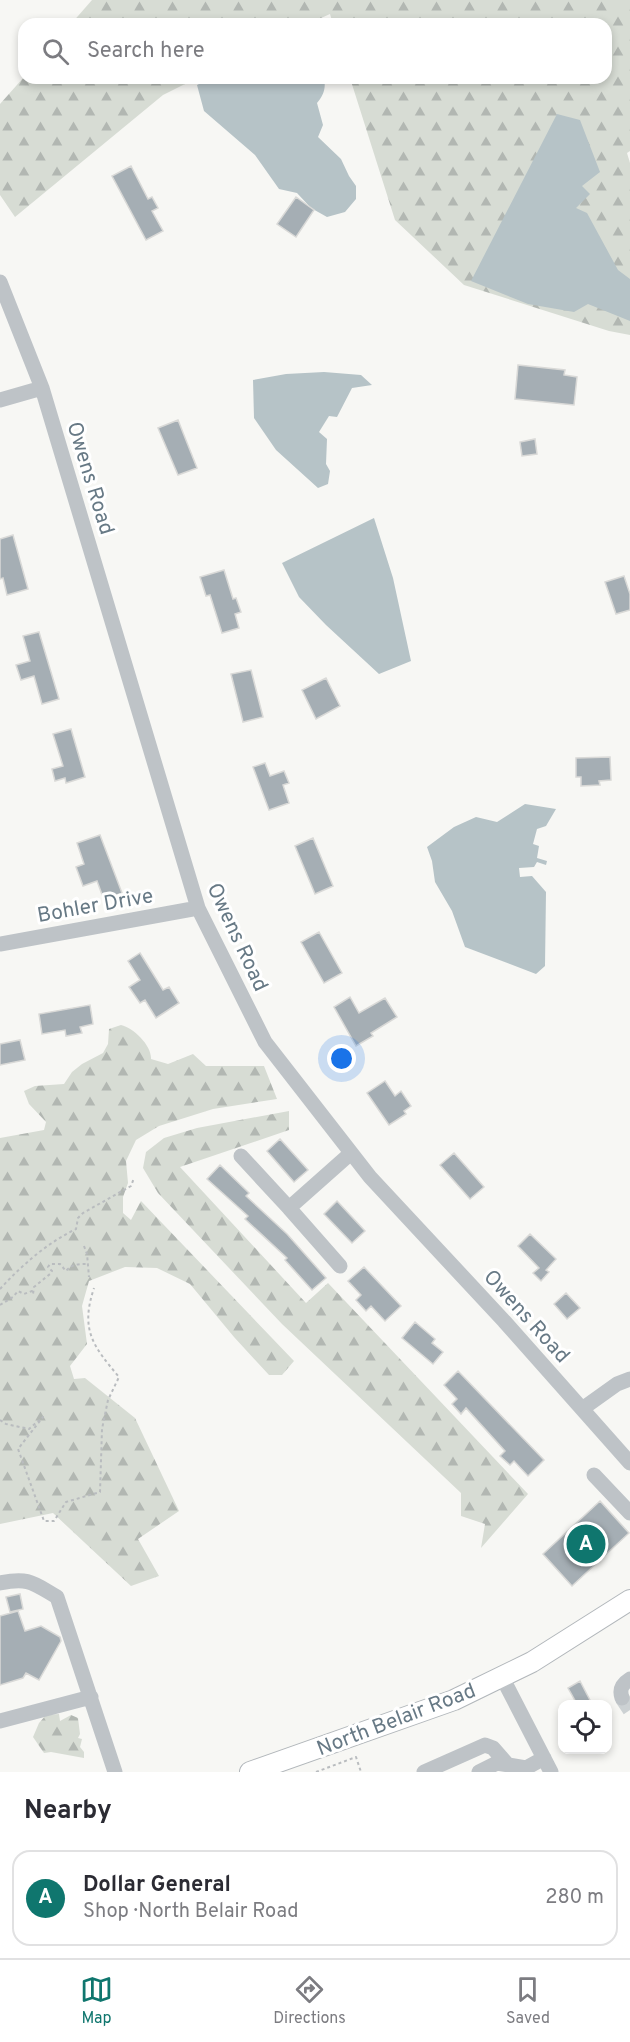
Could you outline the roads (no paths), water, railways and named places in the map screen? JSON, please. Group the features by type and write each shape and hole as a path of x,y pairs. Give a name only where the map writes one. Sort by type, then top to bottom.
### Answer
{"main road":[{"name":"North Belair Road","path":"250,1772 454,1700 532,1662 630,1600"}],"street":[{"name":"Owens Road","path":"0,282 42,388 198,908 265,1042 370,1177 504,1321 630,1463"},
{"path":"0,400 42,388"},
{"name":"Bohler Drive","path":"0,944 198,908"},
{"path":"289,1208 351,1153"},
{"path":"242,1156 340,1266"},
{"path":"582,1409 617,1384 630,1379"},
{"path":"594,1475 630,1513"},
{"path":"0,1583 16,1579 27,1580 57,1597 115,1772"},
{"path":"443,1772 484,1753 516,1767 547,1768 502,1677"},
{"path":"622,1698 620,1691 622,1686 630,1679"},
{"path":"0,1721 91,1697"},
{"path":"424,1772 485,1745 493,1748 507,1764"},
{"path":"478,1772 497,1763 507,1764"}],"tunnel":[{"path":"622,1698 630,1710"}],"place":[{"name":"Dollar General","path":"586,1544"}]}
